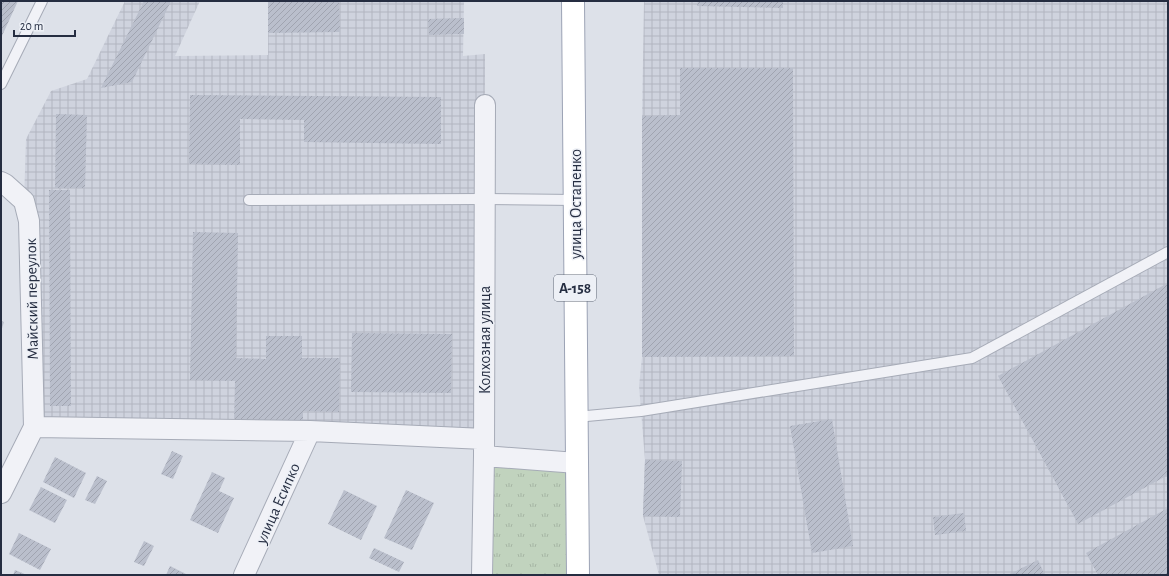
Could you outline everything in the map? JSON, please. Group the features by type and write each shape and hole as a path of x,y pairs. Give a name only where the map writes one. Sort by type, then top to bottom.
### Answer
{"main road":[{"name":"улица Остапенко","path":"574,1 578,575"}],"street":[{"name":"Колхозная улица","path":"482,575 485,105"},
{"name":"Майский переулок","path":"1,182 24,201 29,221 34,427"},
{"path":"1,493 34,427 310,431 484,447 577,463"},
{"name":"улица Есипко","path":"244,575 310,431"}],"lane":[{"path":"1,84 42,1"},
{"path":"249,200 575,200"},
{"path":"576,417 641,411 972,358 1168,252"}],"shaded area":[{"path":"125,1 200,1 175,56 268,55 268,1 464,1 463,56 485,54 484,439 34,427 24,201 26,139 51,91 87,79"},
{"path":"644,1 1168,1 1168,575 659,575 643,516 645,460 639,386 642,357 642,116"}],"green space":[{"path":"484,456 577,463 578,575 482,575"}],"building":[{"path":"1,1 18,1 1,38"},
{"path":"144,1 171,1 132,82 101,88"},
{"path":"268,1 339,1 340,32 268,33"},
{"path":"698,1 783,1 783,8 697,6"},
{"path":"464,18 464,34 429,35 428,19"},
{"path":"680,68 793,68 794,356 642,357 642,116 680,115"},
{"path":"190,95 441,97 441,144 304,142 304,120 240,119 240,165 189,164"},
{"path":"56,114 87,115 85,188 55,188"},
{"path":"49,190 70,190 71,406 50,406"},
{"path":"193,232 238,233 236,358 266,359 266,336 302,336 302,358 340,358 339,412 303,411 303,424 234,422 235,381 190,380"},
{"path":"1168,283 1168,475 1078,524 998,376"},
{"path":"1,321 4,322 1,331"},
{"path":"352,333 452,334 451,393 351,392"},
{"path":"832,419 853,546 812,553 790,426"},
{"path":"172,451 183,456 173,479 161,474"},
{"path":"55,457 86,473 74,498 43,482"},
{"path":"645,460 682,461 680,517 643,516"},
{"path":"212,472 225,478 219,491 234,498 218,533 190,520"},
{"path":"97,476 107,481 95,504 85,500"},
{"path":"41,487 67,500 55,523 29,510"},
{"path":"344,490 377,506 361,540 328,524"},
{"path":"406,490 434,503 412,550 384,538"},
{"path":"1168,508 1168,575 1098,575 1086,553"},
{"path":"964,513 966,531 935,535 933,517"},
{"path":"19,533 51,549 40,570 9,554"},
{"path":"144,541 154,546 144,566 134,562"},
{"path":"374,548 404,562 399,572 369,558"},
{"path":"1038,560 1045,575 1008,575"},
{"path":"170,566 188,575 166,575"},
{"path":"15,570 27,575 13,575"}]}
